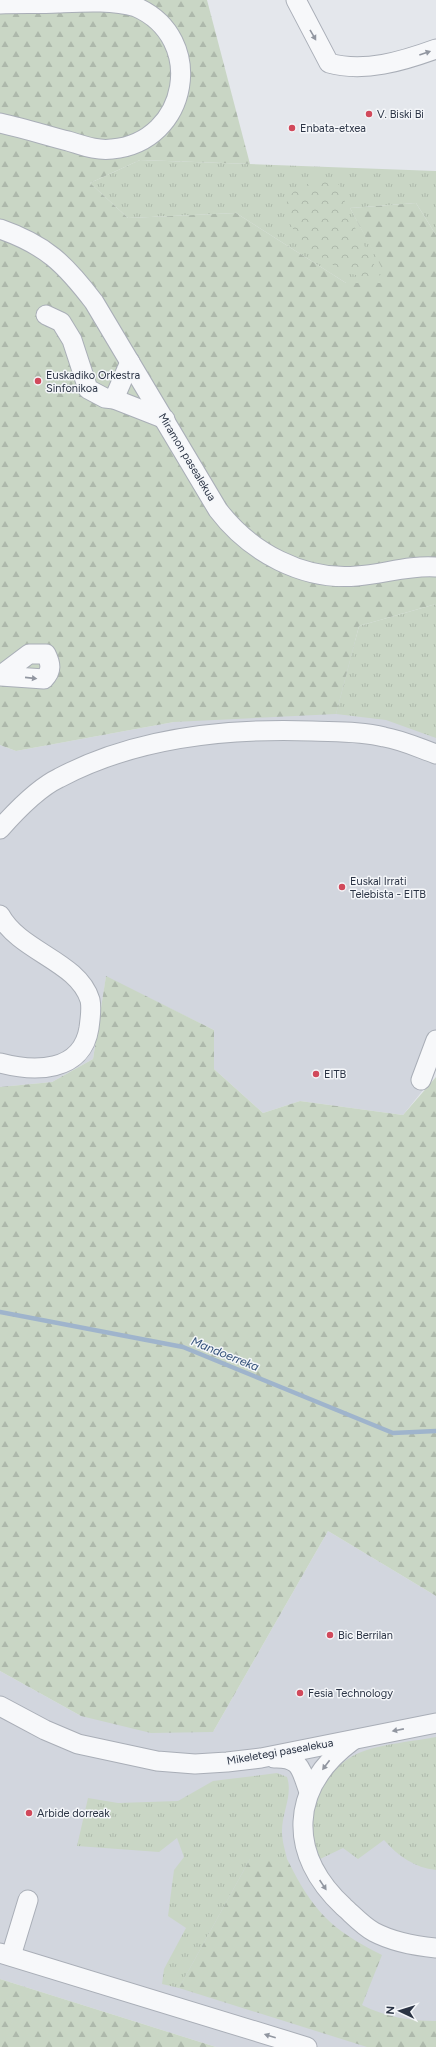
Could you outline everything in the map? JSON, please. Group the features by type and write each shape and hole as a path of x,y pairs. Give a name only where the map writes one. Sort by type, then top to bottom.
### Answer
{"street":[{"path":"296,0 329,63 344,67 376,65 409,59 436,49"},
{"path":"0,4 94,2 134,6 149,14 164,27 173,43 182,71 179,92 171,114 153,132 130,145 112,149 85,147 69,141 0,123"},
{"name":"Miramon pasealekua","path":"0,229 40,247 65,267 94,302 223,516 244,537 280,562 324,576 342,577 407,568 436,567"},
{"path":"46,315 61,322 72,340 88,389 105,398 114,399 165,420"},
{"path":"114,399 130,362"},
{"path":"0,829 23,805 58,778 101,759 141,747 194,736 240,731 280,730 347,732 385,737 436,754"},
{"path":"0,916 3,922 18,937 78,980 90,1000 91,1016 88,1034 82,1047 72,1058 57,1066 39,1068 15,1067 0,1063"},
{"path":"422,1080 436,1040"},
{"name":"Mikeletegi pasealekua","path":"0,1706 45,1730 78,1744 157,1761 195,1764 261,1758 436,1723"},
{"name":"Mikeletegi pasealekua","path":"354,1739 326,1764 309,1792 302,1820 302,1840 314,1870 329,1893 373,1931 418,1947 436,1948"},
{"path":"261,1758 291,1758 298,1764 309,1792"},
{"path":"28,1900 5,1955 307,2047"}],"shaded area":[{"path":"436,604 436,1069 432,1079 403,1115 300,1101 263,1113 214,1069 214,1030 106,977 93,1059 52,1082 0,1087 0,745 16,751 174,722"},
{"path":"328,1531 436,1596 436,2047 216,2047 0,1979 0,1671 81,1716 213,1732"}],"green space":[{"path":"0,0 207,0 250,164 140,160 90,183 128,218 236,213 346,283 390,283 350,208 416,203 436,235 436,604 359,626 336,714 174,722 16,751 0,745"},
{"path":"140,160 436,171 436,235 416,203 350,208 391,283 346,283 236,213 128,218 90,183"},
{"path":"325,179 333,180 340,186 350,218 382,280 346,272 330,263 315,252 290,224 286,210 289,198 301,187"},
{"path":"436,604 436,738 386,720 336,714 359,626"},
{"path":"106,976 214,1030 214,1069 263,1113 300,1101 403,1115 436,1077 436,1596 328,1531 213,1732 151,1733 81,1716 0,1671 0,1087 52,1082 93,1059"},
{"path":"436,1737 436,1870 421,1867 407,1860 384,1840 358,1859 343,1848 318,1860 312,1837 313,1817 320,1793 333,1772 352,1756 364,1751"},
{"path":"277,1773 287,1777 289,1784 288,1797 282,1824 283,1842 287,1859 250,1859 179,1988 162,1984 164,1969 186,1928 168,1916 174,1870 184,1857 177,1838 159,1852 77,1846 88,1798 118,1803 178,1801 213,1781"},
{"path":"250,1859 287,1859 296,1877 325,1917 336,1927 364,1946 382,1955 362,2005 380,2013 398,2018 436,2021 436,2047 367,2047 179,1988"},
{"path":"0,1979 216,2047 0,2047"}],"waterway":[{"name":"Mandoerreka","path":"0,1312 183,1347 393,1433 436,1431"}],"place":[{"name":"V. Biski Bi","path":"369,114"},
{"name":"Enbata-etxea","path":"292,128"},
{"name":"Euskadiko Orkestra Sinfonikoa","path":"38,381"},
{"name":"Euskal Irrati Telebista - EITB","path":"342,887"},
{"name":"EITB","path":"316,1074"},
{"name":"Bic Berrilan","path":"330,1635"},
{"name":"Fesia Technology","path":"300,1693"},
{"name":"Arbide dorreak","path":"29,1813"}]}
